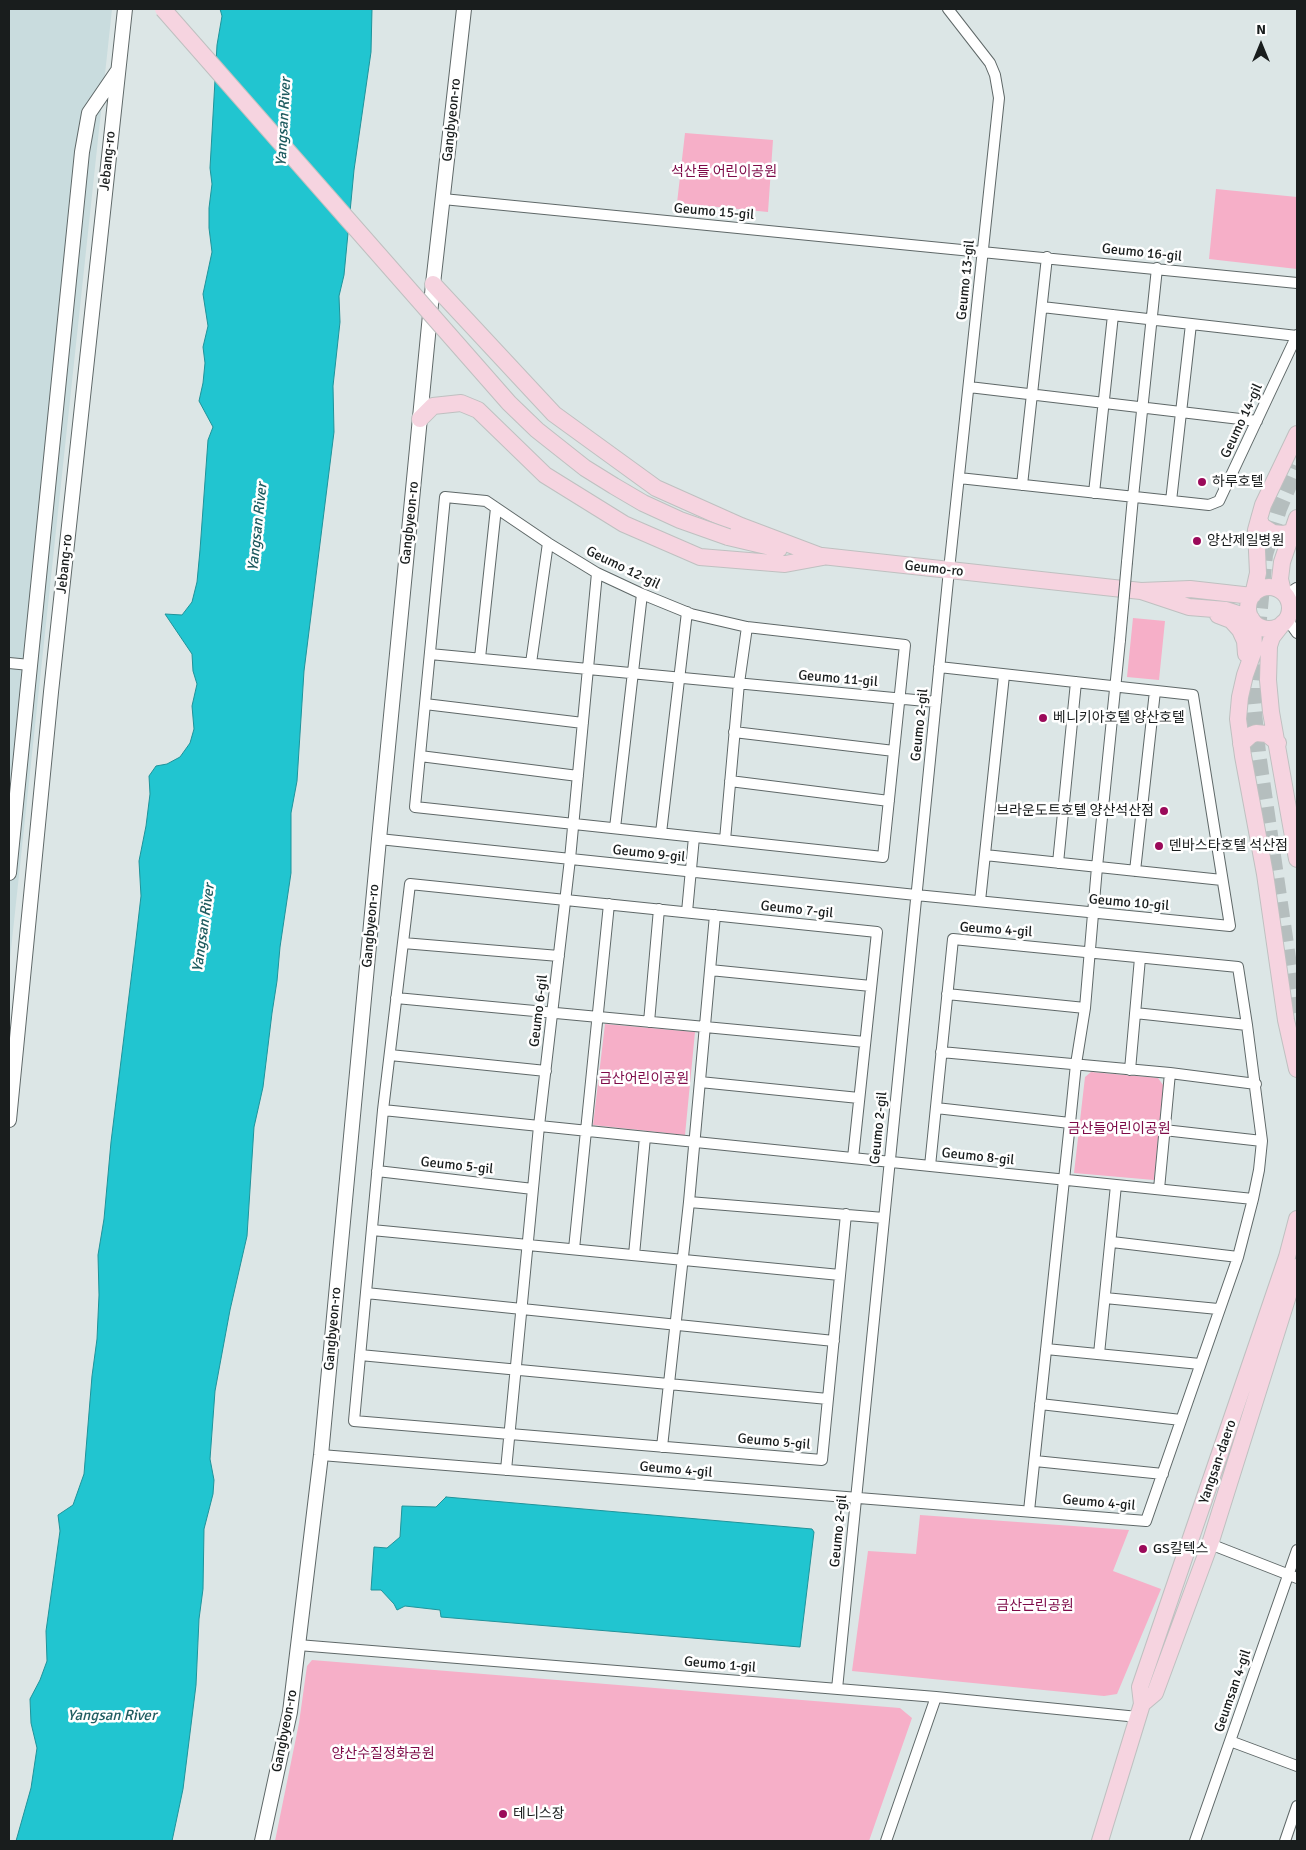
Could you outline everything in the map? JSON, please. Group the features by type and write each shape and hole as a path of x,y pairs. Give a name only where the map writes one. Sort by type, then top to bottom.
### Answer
{"main road":[{"name":"Geumo-ro","path":"163,9 509,402 537,430 585,468 643,503 680,520 728,537 823,557 1141,591 1190,590 1252,595"},
{"path":"433,284 554,414 656,488 741,526 823,557"},
{"path":"420,419 434,406 461,403 478,410 545,475 624,524 700,557 785,564 823,557"},
{"path":"1210,591 1236,587 1247,580 1252,568 1252,548 1263,505 1297,434"},
{"path":"1257,525 1272,533 1280,534 1294,525"},
{"path":"1244,675 1254,650 1252,619 1248,607 1258,573 1257,525"},
{"path":"1294,525 1280,570 1291,596 1290,607 1285,621 1272,637 1267,658 1270,704 1297,859"},
{"path":"1252,595 1264,588 1277,588 1291,596"},
{"name":"Geumo-ro","path":"1141,591 1189,607 1226,610 1252,619"},
{"path":"1189,607 1224,617 1236,624 1246,641 1238,719 1265,874 1286,1020 1297,1069"},
{"path":"1252,619 1258,625 1271,628 1285,621"},
{"path":"1241,744 1256,733 1267,734 1278,743"},
{"name":"Yangsan-daero","path":"1100,1841 1140,1710 1140,1688 1287,1257 1297,1220"},
{"name":"Yangsan-daero","path":"1140,1710 1155,1693 1210,1544 1297,1266"}],"street":[{"name":"Jebang-ro","path":"9,1120 52,682 125,9"},
{"name":"Gangbyeon-ro","path":"262,1841 290,1712 321,1455 433,284 464,9"},
{"name":"Geumo 13-gil","path":"948,9 983,52 995,75 998,86 997,120 949,570"},
{"path":"9,873 82,152 89,113 119,69"},
{"name":"Geumo 15-gil","path":"443,199 983,251"},
{"name":"Geumo 16-gil","path":"983,251 1297,283"},
{"path":"1022,485 1047,257"},
{"path":"1029,1511 1076,1064 1085,1008 1114,687 1157,268"},
{"name":"Geumo 14-gil","path":"959,478 1209,505 1218,501 1258,421 1297,336 1042,307"},
{"path":"1094,493 1113,315"},
{"path":"1171,501 1191,324"},
{"path":"969,387 1258,421"},
{"name":"Geumo 12-gil","path":"445,497 486,501 496,508 597,574 687,612 747,626 905,645 883,857 415,807 445,497"},
{"path":"480,658 496,508"},
{"path":"531,663 548,543"},
{"name":"Geumo 2-gil","path":"837,1689 949,570"},
{"path":"574,824 597,574"},
{"path":"616,828 642,594"},
{"path":"661,833 687,612"},
{"path":"1285,621 1297,633"},
{"path":"725,840 738,683 747,626"},
{"name":"Geumo 11-gil","path":"430,654 936,702"},
{"path":"9,662 30,665"},
{"name":"Geumo 10-gil","path":"916,895 1230,926 1193,695 939,667"},
{"path":"980,901 1004,675"},
{"path":"1058,863 1076,682"},
{"path":"1135,871 1155,691"},
{"path":"425,704 583,724"},
{"path":"734,732 894,751"},
{"path":"420,756 578,776"},
{"path":"730,781 889,800"},
{"name":"Geumo 6-gil","path":"540,1126 574,824"},
{"path":"686,912 694,837"},
{"name":"Geumo 9-gil","path":"379,839 916,895"},
{"path":"985,855 1222,880"},
{"name":"Geumo 7-gil","path":"383,1110 410,884 609,904 877,932 853,1158"},
{"path":"574,1249 588,1131 609,904"},
{"path":"649,1022 659,910"},
{"path":"662,1447 689,1202 693,1142 716,915"},
{"name":"Geumo 4-gil","path":"321,1455 1146,1521 1218,1309 1238,1257 1253,1199 1262,1141 1256,1084 1238,967 953,939 930,1166"},
{"path":"403,943 559,956"},
{"path":"1130,1070 1140,958"},
{"path":"710,970 871,986"},
{"path":"947,994 1085,1008"},
{"path":"396,998 865,1042"},
{"path":"1135,1013 1247,1025"},
{"path":"941,1052 1170,1073 1256,1084"},
{"path":"390,1055 546,1071"},
{"path":"1159,1189 1170,1073"},
{"path":"700,1082 859,1098"},
{"path":"936,1108 1070,1123"},
{"path":"383,1110 890,1162"},
{"name":"Geumo 5-gil","path":"383,1110 354,1421 822,1460 846,1214"},
{"path":"506,1470 540,1126"},
{"path":"1164,1130 1262,1141"},
{"path":"634,1255 645,1137"},
{"name":"Geumo 8-gil","path":"890,1162 1253,1199"},
{"name":"Geumo 5-gil","path":"377,1171 534,1189"},
{"path":"1100,1354 1116,1185"},
{"path":"689,1202 884,1218"},
{"path":"372,1230 840,1275"},
{"path":"1112,1242 1238,1257"},
{"path":"366,1293 834,1341"},
{"path":"1105,1298 1218,1309"},
{"path":"1046,1349 1200,1364"},
{"path":"360,1355 828,1399"},
{"path":"1040,1404 1181,1420"},
{"path":"1035,1461 1163,1474"},
{"path":"1210,1544 1293,1577"},
{"name":"Geumsan 4-gil","path":"1195,1841 1230,1741 1293,1577 1297,1550"},
{"name":"Geumo 1-gil","path":"298,1645 936,1697 1140,1710"},
{"path":"886,1841 936,1697"},
{"path":"1230,1741 1297,1766"},
{"path":"1285,1841 1297,1806"}],"shaded area":[{"path":"9,9 112,9 9,968"}],"green space":[{"name":"석산들 어린이공원","path":"685,133 773,140 768,212 677,203"},
{"path":"1216,189 1297,197 1297,269 1209,259"},
{"path":"1133,618 1165,621 1159,680 1127,677"},
{"name":"금산어린이공원","path":"605,1024 695,1032 685,1135 593,1125"},
{"name":"금산들어린이공원","path":"1091,1072 1158,1078 1163,1085 1154,1180 1074,1173 1085,1077"},
{"name":"금산근린공원","path":"920,1515 1129,1530 1113,1571 1161,1589 1117,1694 1104,1696 852,1671 868,1551 916,1554"},
{"name":"양산수질정화공원","path":"312,1660 900,1708 912,1718 869,1841 275,1841 299,1723 307,1666"}],"water":[{"name":"Yangsan River","path":"220,9 372,9 371,52 354,170 344,275 339,296 340,322 333,386 334,432 304,671 297,781 291,813 291,873 263,1087 254,1127 247,1236 230,1310 215,1391 210,1459 214,1480 213,1494 204,1529 203,1589 199,1619 196,1685 183,1789 172,1841 16,1841 31,1788 37,1748 31,1723 30,1699 47,1661 46,1631 60,1531 58,1515 73,1505 84,1474 97,1339 98,1255 104,1219 111,1142 141,896 139,861 150,794 149,776 156,766 167,764 180,757 190,743 194,729 192,706 197,684 193,671 192,654 165,614 182,615 192,602 197,582 208,440 213,427 199,401 205,363 203,347 208,326 203,294 212,252 209,228 212,184 210,168 217,45 222,16"},
{"path":"446,1497 812,1529 814,1532 800,1647 441,1617 440,1610 405,1606 397,1610 381,1590 371,1590 374,1547 387,1548 400,1537 402,1506 436,1507"}],"tunnel":[{"path":"1296,1013 1258,753 1253,682 1265,555 1279,509 1297,466"}],"place":[{"name":"하루호텔","path":"1202,482"},
{"name":"양산제일병원","path":"1197,541"},
{"name":"베니키아호텔 양산호텔","path":"1043,718"},
{"name":"브라운도트호텔 양산석산점","path":"1164,811"},
{"name":"덴바스타호텔 석산점","path":"1159,846"},
{"name":"GS칼텍스","path":"1143,1549"},
{"name":"테니스장","path":"503,1814"}]}
